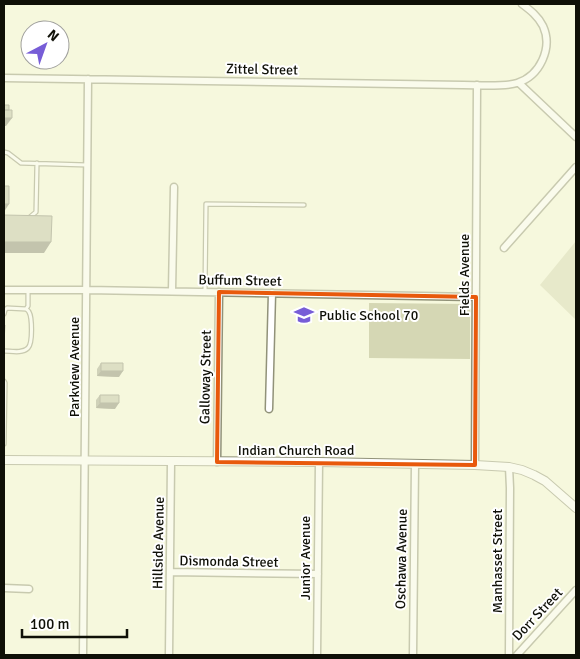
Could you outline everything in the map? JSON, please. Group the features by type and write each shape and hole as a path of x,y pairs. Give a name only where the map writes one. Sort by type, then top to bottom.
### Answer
{"street":[{"path":"522,4 540,20 547,42 546,50 535,72 519,82 576,137"},
{"name":"Zittel Street","path":"4,78 477,85 519,82"},
{"name":"Parkview Avenue","path":"84,655 88,79"},
{"name":"Fields Avenue","path":"475,465 477,85"},
{"path":"504,248 576,167"},
{"path":"172,291 174,187"},
{"name":"Buffum Street","path":"4,290 476,297"},
{"name":"Galloway Street","path":"216,462 219,292"},
{"path":"269,409 272,293"},
{"name":"Indian Church Road","path":"4,460 318,462 509,467 534,474 576,508"},
{"name":"Hillside Avenue","path":"169,655 171,462"},
{"name":"Junior Avenue","path":"318,462 318,655"},
{"name":"Oschawa Avenue","path":"413,655 415,464"},
{"name":"Manhasset Street","path":"509,467 509,655"},
{"name":"Dismonda Street","path":"170,572 318,574"},
{"path":"4,588 29,589"},
{"name":"Dorr Street","path":"517,655 576,590"}],"lane":[{"path":"4,152 21,163 88,165"},
{"path":"26,221 36,212 37,163"},
{"path":"205,292 206,204 304,206"},
{"path":"26,309 28,306 28,290"},
{"path":"4,311 7,308 26,309 30,312 31,321 31,343 28,348 22,351 4,352"},
{"path":"4,381 4,444"}],"highlighted area":[{"path":"219,292 476,297 475,465 217,462"}],"green space":[{"path":"576,241 576,320 540,285"},
{"path":"369,303 470,304 470,359 369,358"}],"building":[{"path":"4,105 9,105 9,110 4,110"},
{"path":"4,110 12,110 12,118 4,118"},
{"path":"4,186 9,186 9,204 4,204"},
{"path":"4,215 52,216 51,242 4,242"},
{"path":"101,363 123,363 123,371 101,371"},
{"path":"100,395 119,395 119,403 100,403"}],"place":[{"name":"Public School 70","path":"304,315"}]}
